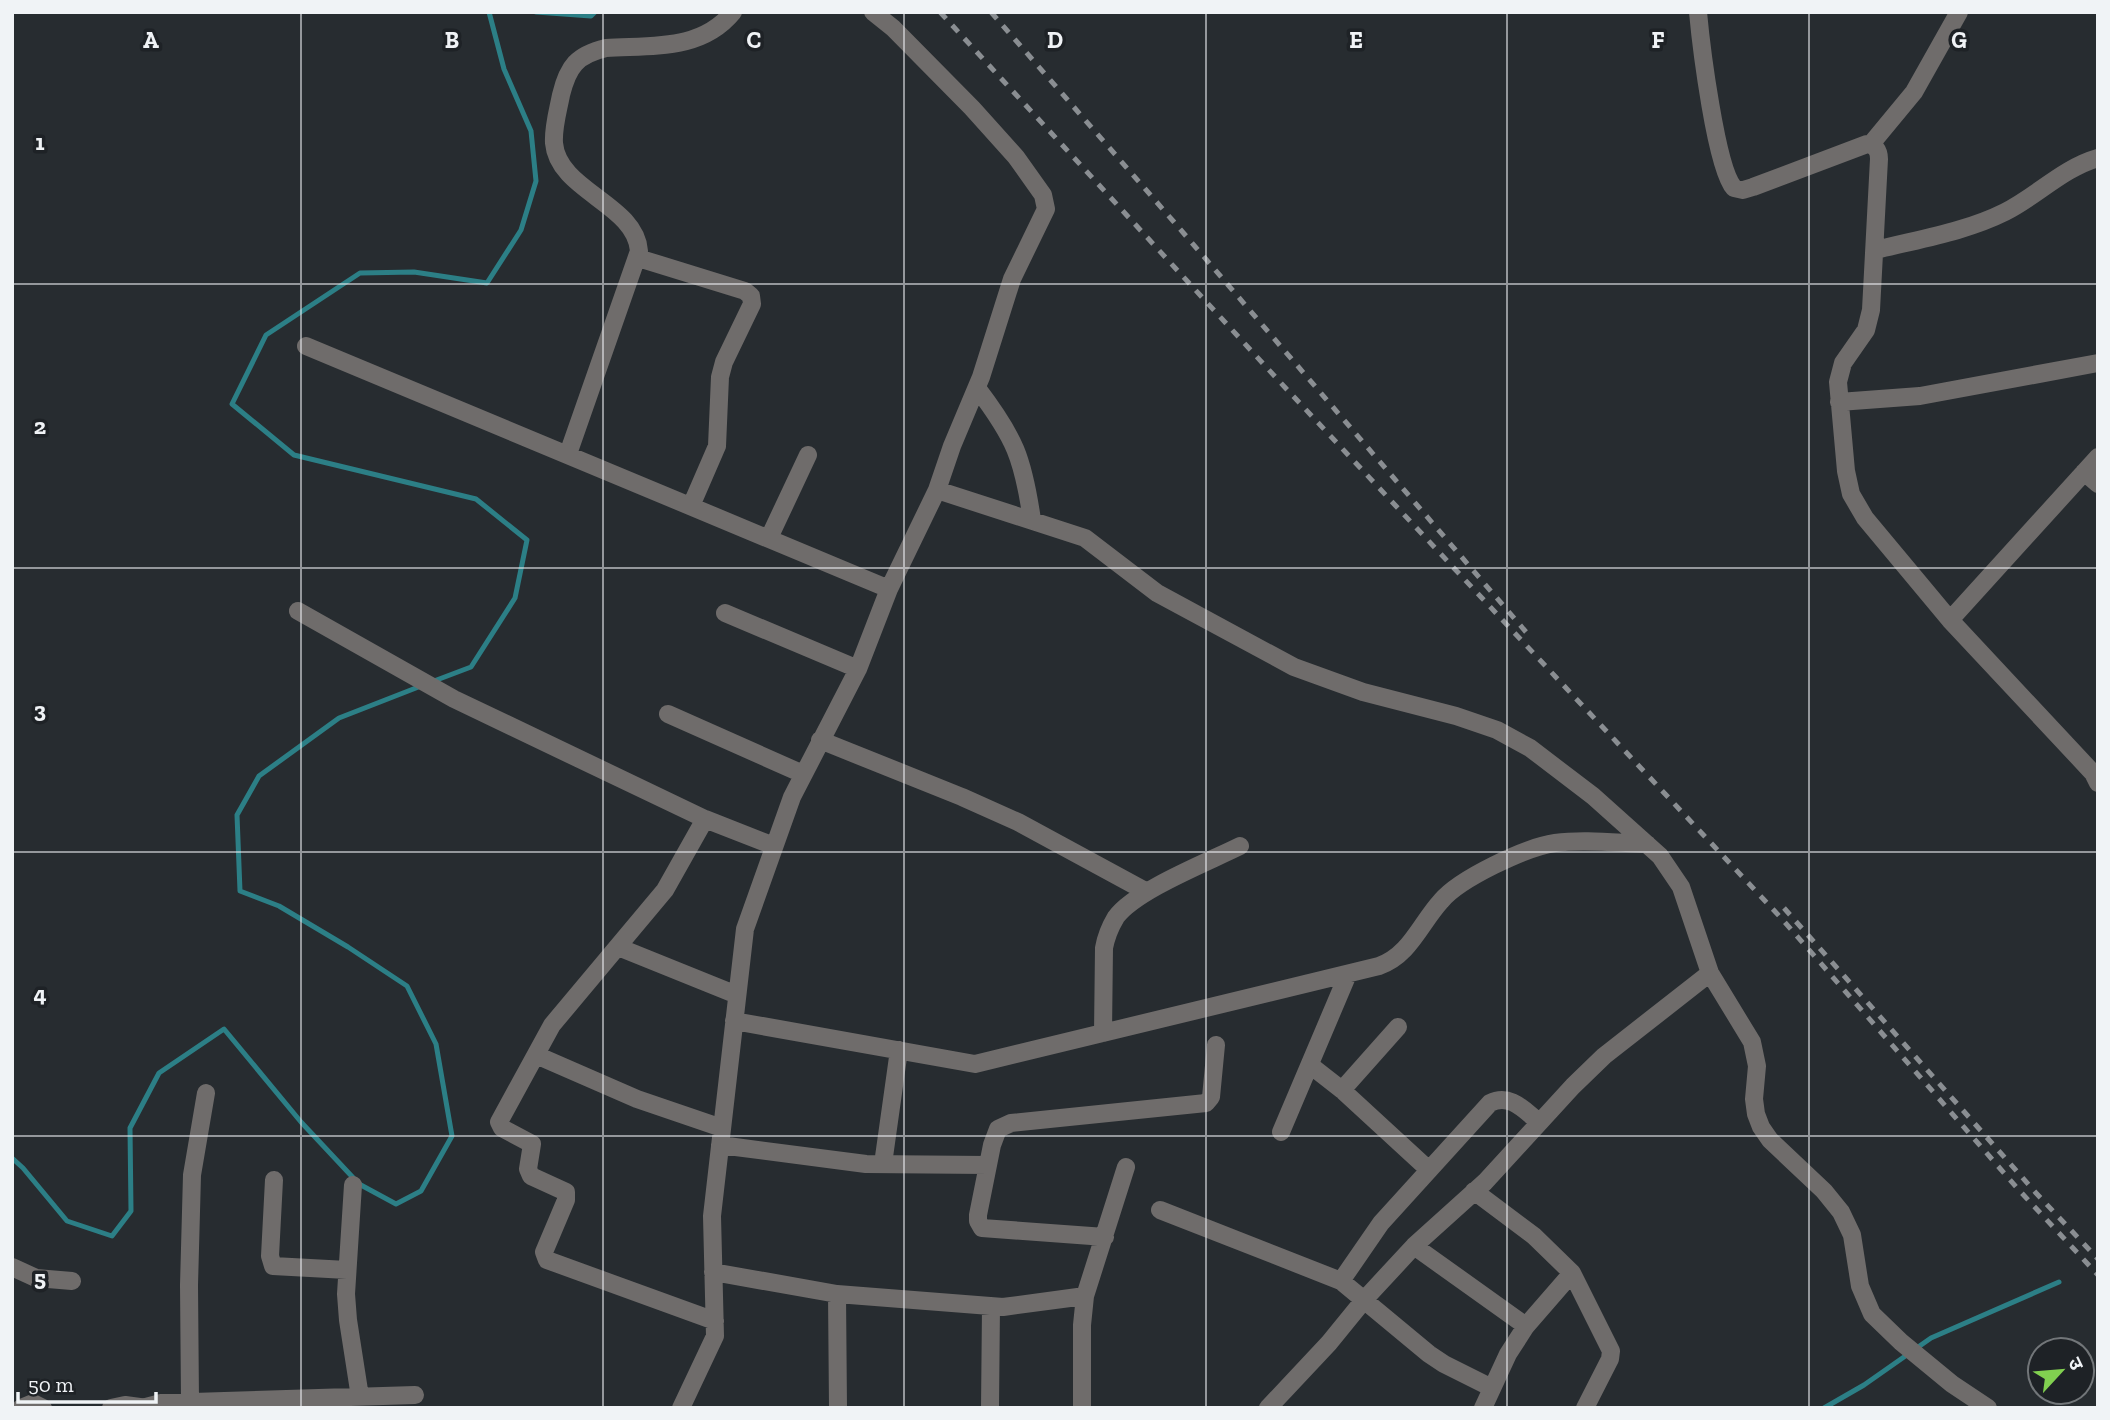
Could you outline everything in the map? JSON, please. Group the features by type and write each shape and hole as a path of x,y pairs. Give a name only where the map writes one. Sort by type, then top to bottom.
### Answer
{"street":[{"path":"568,454 638,258 639,244 632,230 559,161 554,143 555,124 565,79 578,59 593,51 693,41 713,32 733,12"},
{"path":"681,1408 715,1336 712,1216 745,929 792,797 858,669 889,589 937,490 977,388 1012,279 1044,216 1046,202 1016,157 972,108 873,12"},
{"path":"1698,12 1724,172 1734,188 1743,190 1871,144 1914,92 1959,12"},
{"path":"1871,144 1879,154 1869,322 1843,363 1838,382 1848,486 1856,505 1951,620 2096,776"},
{"path":"1875,250 1984,221 2029,198 2083,163 2098,159"},
{"path":"638,258 745,291 752,300 750,310 724,362 719,390 717,446 691,506"},
{"path":"306,345 889,589"},
{"path":"1839,402 1920,396 2098,363"},
{"path":"977,388 1012,438 1027,483 1032,520"},
{"path":"769,538 808,455"},
{"path":"1951,620 2091,478 2098,457"},
{"path":"937,490 1085,538 1157,593 1294,667 1363,692 1480,723 1506,734 1530,748 1593,796 1671,868 1681,887 1710,973 1752,1042 1757,1066 1754,1099 1761,1127 1770,1140 1824,1191 1841,1212 1852,1235 1860,1286 1872,1314 1952,1384 1989,1408"},
{"path":"298,611 454,699 705,819 774,846"},
{"path":"725,612 858,669"},
{"path":"668,714 803,774"},
{"path":"820,740 913,776 1007,817 1147,892"},
{"path":"705,819 665,890 552,1025 499,1122 502,1128 532,1144 528,1169 531,1176 566,1192 566,1200 544,1257 551,1262 715,1321"},
{"path":"734,1021 975,1064 1348,974 1395,960 1406,950 1446,895 1481,873 1535,849 1565,842 1647,844"},
{"path":"1103,1033 1104,948 1106,937 1121,913 1147,892 1240,846"},
{"path":"618,947 737,995"},
{"path":"1268,1408 1414,1246 1485,1182 1604,1056 1710,973"},
{"path":"1281,1132 1348,974"},
{"path":"1342,1090 1398,1027"},
{"path":"1105,1237 982,1228 978,1215 998,1129 1011,1123 1206,1103 1211,1097 1216,1045"},
{"path":"883,1164 899,1050"},
{"path":"536,1055 721,1136 866,1164 988,1165"},
{"path":"1310,1065 1342,1090 1429,1170"},
{"path":"190,1402 192,1175 206,1093"},
{"path":"1340,1281 1374,1232 1484,1108 1495,1101 1512,1101 1539,1122"},
{"path":"1082,1408 1082,1325 1085,1296 1126,1167"},
{"path":"274,1180 272,1264 281,1268 347,1270"},
{"path":"353,1185 347,1270 348,1320 360,1397"},
{"path":"1474,1191 1534,1236 1572,1273 1611,1350 1610,1359 1585,1408"},
{"path":"1160,1210 1340,1281 1444,1364 1492,1388"},
{"path":"1414,1246 1526,1326"},
{"path":"12,1266 36,1278 72,1281"},
{"path":"713,1272 837,1294 1003,1307 1085,1296"},
{"path":"1483,1408 1526,1326 1572,1273"},
{"path":"837,1294 838,1408"},
{"path":"990,1408 991,1306"},
{"path":"111,1408 125,1405 145,1407 161,1403 415,1395"},
{"path":"21,1408 33,1402 43,1408"}],"waterway":[{"path":"434,681 471,667 515,598 527,540 476,499 294,455 232,404 266,335 360,273 414,272 487,283 521,230 536,181 531,131 504,69 489,12"},
{"path":"536,12 591,16 595,12"},
{"path":"12,1158 67,1221 112,1236 131,1211 130,1128 159,1073 224,1029 301,1122 359,1184 396,1204 421,1191 452,1136 436,1044 407,986 279,906 240,891 237,815 259,776 339,718 421,686"},
{"path":"1824,1408 1864,1385 1931,1338 2059,1282"}],"railway":[{"path":"940,12 1280,382 1782,919 2018,1189 2098,1275"},
{"path":"991,12 1526,632"},
{"path":"1784,908 2036,1193 2098,1259"}]}
